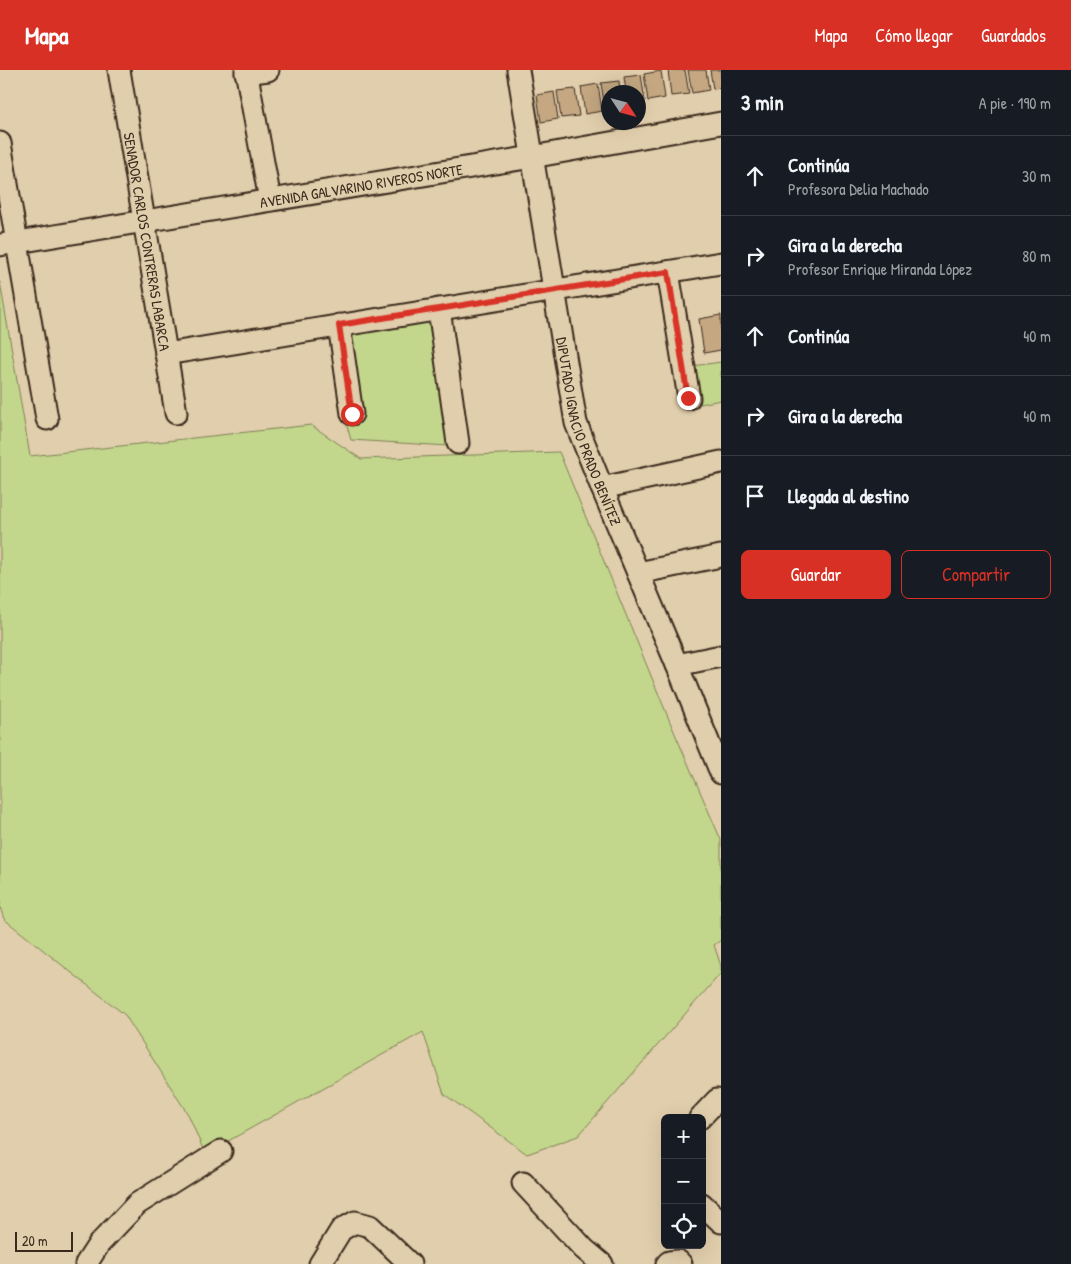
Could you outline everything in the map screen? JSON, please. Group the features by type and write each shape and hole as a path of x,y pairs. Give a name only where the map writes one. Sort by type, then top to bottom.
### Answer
{"street":[{"name":"SENADOR CARLOS CONTRERAS LABARCA","path":"119,70 176,413"},
{"path":"268,70 246,72 270,200"},
{"name":"DIPUTADO IGNACIO PRADO BENÍTEZ","path":"518,70 576,423 720,766"},
{"name":"AVENIDA GALVARINO RIVEROS NORTE","path":"8,243 532,157 721,123"},
{"path":"0,142 8,243 47,419"},
{"path":"166,354 721,264"},
{"path":"668,272 688,398"},
{"path":"440,309 458,443"},
{"path":"339,325 352,414"},
{"path":"602,488 721,462"},
{"path":"638,573 721,556"},
{"path":"677,665 721,656"},
{"path":"704,1114 717,1100 721,1101"},
{"path":"86,1264 99,1244 136,1204 221,1151"},
{"path":"523,1183 584,1249 602,1264"},
{"path":"706,1208 721,1222"},
{"path":"320,1264 341,1230 355,1222 370,1226 410,1264"},
{"path":"667,1264 678,1261 681,1264"}],"green space":[{"path":"0,282 30,456 311,425 361,459 559,452 670,722 721,840 721,940 714,945 721,966 721,973 578,1136 527,1154 444,1094 423,1032 205,1154 189,1116 125,1015 4,919 0,907"},
{"path":"431,322 449,446 351,440 345,419 361,415 351,334"},
{"path":"721,362 721,400 700,404 693,366"}],"building":[{"path":"668,70 685,70 689,94 671,96"},
{"path":"688,70 706,70 709,90 692,93"},
{"path":"710,70 721,70 721,88 713,89"},
{"path":"661,71 665,98 648,101 644,74"},
{"path":"641,75 643,85 625,85 624,77"},
{"path":"619,81 619,85 601,85 601,83"},
{"path":"598,84 601,111 585,114 581,87"},
{"path":"575,89 579,116 561,118 557,91"},
{"path":"554,92 558,119 541,122 537,95"},
{"path":"721,315 721,350 704,353 699,319"}],"route":[{"path":"352,414 339,325 668,272 688,398"}]}
